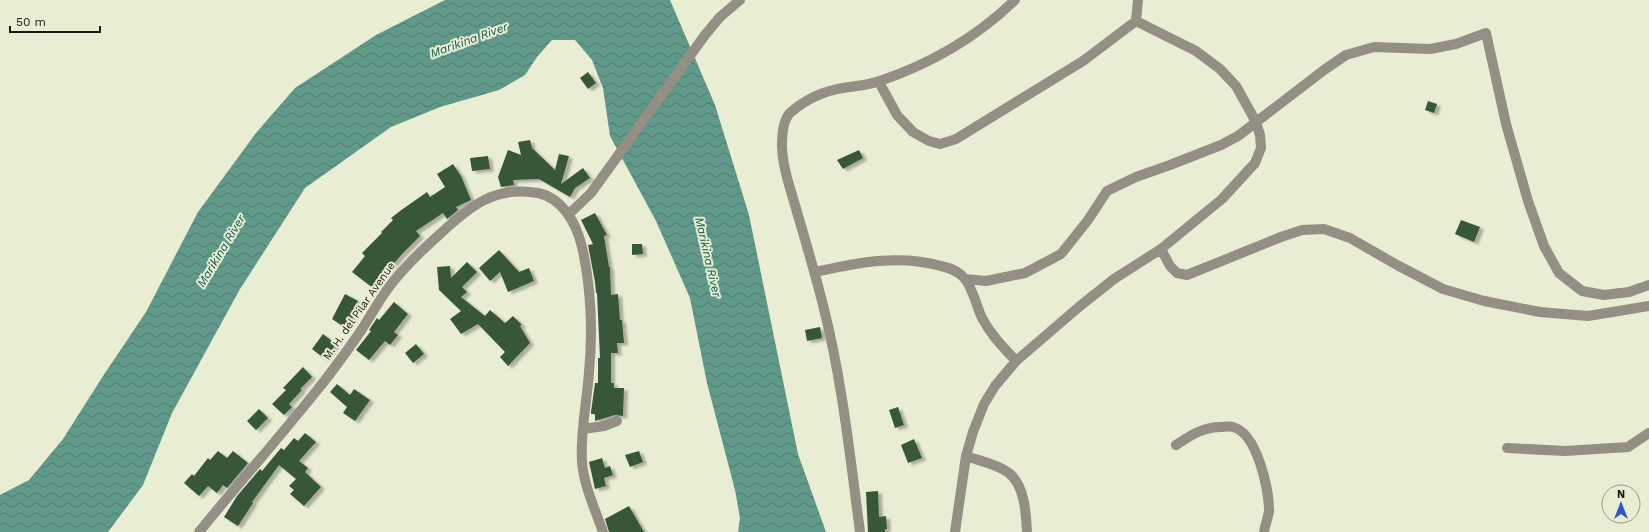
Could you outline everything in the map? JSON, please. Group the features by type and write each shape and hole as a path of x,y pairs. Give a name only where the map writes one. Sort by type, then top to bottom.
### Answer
{"street":[{"path":"569,214 583,202 598,184 705,35 720,17 740,0"},
{"path":"860,532 845,417 829,332 787,175 782,146 784,127 789,114 819,95 840,88 879,82 931,59 975,34 1014,0"},
{"path":"879,82 896,115 913,132 930,142 940,144 956,139 1083,61 1136,20 1138,0"},
{"path":"955,532 966,456 972,432 984,404 995,386 1016,361 1114,279 1161,249 1222,199 1255,163 1261,148 1260,136 1256,122 1236,86 1220,69 1196,51 1136,20"},
{"path":"965,279 986,281 1025,273 1061,254 1088,220 1107,191 1136,177 1221,145 1256,122 1346,55 1374,47 1430,49 1456,44 1486,33 1506,124 1528,201 1544,246 1559,273 1582,292 1604,295 1629,292 1649,285"},
{"name":"M. H. del Pilar Avenue","path":"199,532 318,389 356,338 388,287 406,266 463,212 480,201 504,192 524,190 542,194 556,202 569,214 582,246 592,336 583,429 582,463 585,480 603,532"},
{"path":"1161,249 1170,266 1177,273 1187,275 1281,237 1302,230 1324,229 1350,238 1443,289 1484,301 1540,312 1588,316 1649,306"},
{"path":"814,272 865,262 896,259 928,262 954,269 965,279 982,318 993,336 1016,361"},
{"path":"583,429 604,426 617,421"},
{"path":"1176,445 1196,431 1210,427 1234,427 1250,439 1256,451 1264,479 1269,511 1264,532"},
{"path":"1507,448 1565,452 1628,447 1649,433"},
{"path":"966,456 994,465 1010,474 1017,483 1022,496 1027,532"}],"water":[{"name":"Marikina River","path":"445,0 670,0 715,105 749,215 798,454 826,532 738,532 740,518 735,490 707,383 690,298 656,221 610,136 603,88 592,60 575,40 552,40 537,57 525,75 499,90 440,107 391,127 305,188 240,289 172,413 143,485 108,532 0,532 0,495 29,480 63,439 146,312 198,212 256,133 295,88 376,35"}],"building":[{"path":"588,72 596,83 588,89 580,78"},
{"path":"1428,101 1437,104 1434,113 1425,110"},
{"path":"530,140 532,148 555,170 559,154 569,156 561,184 583,168 590,178 575,188 570,197 539,179 513,180 514,185 501,187 498,177 508,150 521,155 518,142"},
{"path":"859,150 863,158 843,169 837,160"},
{"path":"488,156 490,169 472,171 470,158"},
{"path":"453,164 461,176 471,200 456,207 458,210 447,219 443,213 416,231 420,236 402,254 373,288 352,272 365,256 362,253 393,220 391,218 427,192 430,197 445,187 437,174"},
{"path":"595,213 607,235 604,236 610,267 611,295 618,294 620,320 622,320 624,343 617,343 618,353 611,353 611,383 614,383 614,388 624,388 623,416 615,415 595,421 595,414 591,414 591,412 595,383 598,383 598,358 600,358 597,293 588,245 593,244 581,220"},
{"path":"1461,220 1480,227 1474,242 1455,234"},
{"path":"632,244 642,244 643,254 632,255"},
{"path":"499,250 519,272 529,268 534,281 508,292 500,272 490,281 479,268"},
{"path":"467,262 477,272 462,287 467,292 461,297 485,316 490,310 505,323 513,316 522,325 520,326 530,343 508,366 500,357 505,352 478,324 461,334 450,319 461,311 439,290 437,267 450,266 451,278"},
{"path":"345,294 358,301 350,315 353,317 346,328 332,319"},
{"path":"394,302 408,314 394,332 398,335 390,345 385,341 369,360 356,350 371,331 369,330 377,318 379,320"},
{"path":"820,327 822,338 807,341 805,330"},
{"path":"323,334 336,344 325,359 312,349"},
{"path":"416,344 424,354 413,363 405,353"},
{"path":"303,367 312,377 300,389 302,390 289,404 292,407 284,415 272,404 286,390 283,388"},
{"path":"337,384 350,395 354,389 370,400 355,421 343,413 347,407 330,392"},
{"path":"898,407 904,425 895,428 889,410"},
{"path":"259,409 268,418 256,430 247,421"},
{"path":"305,433 316,442 299,461 308,468 305,472 321,487 304,506 290,494 294,490 289,486 296,479 279,465 252,502 253,503 238,526 224,517 237,496 260,469 262,471 281,448 284,450 294,438 298,441"},
{"path":"914,439 922,458 908,463 901,445"},
{"path":"218,451 227,458 233,451 248,463 227,488 223,485 217,493 208,486 199,496 184,483 192,474 194,476 208,458 210,460"},
{"path":"639,451 643,462 630,467 625,455"},
{"path":"602,458 605,468 610,466 613,475 604,478 606,486 595,489 589,462"},
{"path":"878,491 879,517 886,516 887,529 885,529 885,532 868,532 866,492"},
{"path":"629,506 644,532 609,532 605,519"}]}
